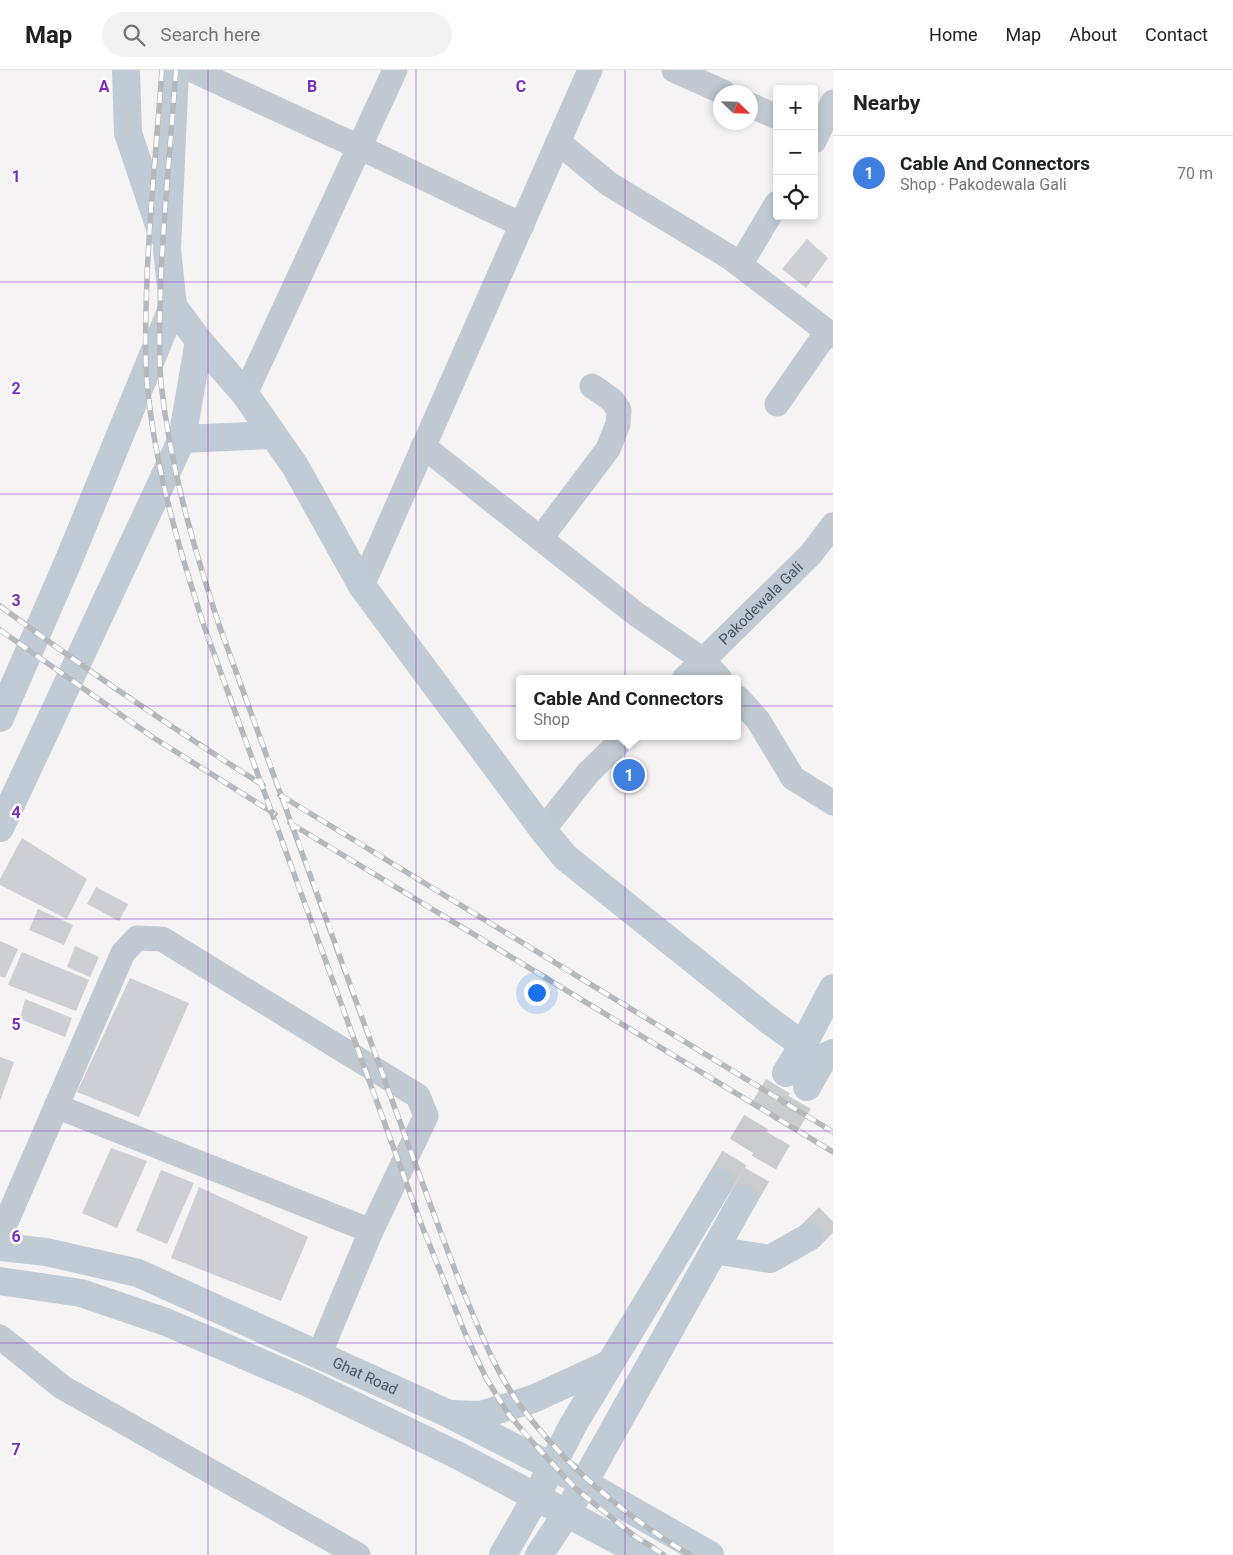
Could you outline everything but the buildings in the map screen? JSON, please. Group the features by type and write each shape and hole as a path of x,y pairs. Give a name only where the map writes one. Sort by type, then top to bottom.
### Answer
{"main road":[{"path":"126,70 128,133 167,250"},
{"path":"0,718 68,562 172,306 167,250 175,70"},
{"path":"172,306 199,341 246,394 295,466 362,586 565,857 771,1022 820,1052"},
{"path":"0,828 182,439 199,341"},
{"path":"182,439 273,435"},
{"path":"796,1080 820,1052 833,988"},
{"path":"503,1555 536,1497 573,1425 720,1182"},
{"path":"539,1555 567,1513 743,1199"},
{"path":"714,1250 770,1259 809,1237"},
{"name":"Ghat Road","path":"0,1247 46,1252 138,1273 449,1414 584,1483 710,1555"},
{"name":"Ghat Road","path":"0,1281 81,1293 166,1322 306,1382 457,1454 645,1555"},
{"path":"449,1414 480,1415 533,1399 609,1364"}],"street":[{"path":"192,70 360,147 522,225"},
{"path":"246,394 395,70"},
{"path":"362,586 590,70"},
{"path":"674,70 713,88"},
{"path":"820,139 833,102"},
{"path":"758,109 773,115"},
{"path":"558,142 609,184 740,265 830,334 777,404"},
{"path":"740,265 773,210"},
{"path":"540,538 608,449 618,424 619,410 612,400 592,386"},
{"path":"424,446 636,614 704,660 717,675"},
{"name":"Pakodewala Gali","path":"688,675 812,554 833,525"},
{"path":"741,701 758,720 793,778 833,803"},
{"path":"543,830 588,774 622,740"},
{"path":"0,1236 123,953 137,938 162,939 418,1096 426,1116 371,1231 319,1355"},
{"path":"56,1106 371,1231"},
{"path":"0,1336 62,1387 358,1555"}],"tunnel":[{"path":"720,1182 786,1073"},
{"path":"743,1199 807,1087"},
{"path":"809,1237 833,1213"}],"railway":[{"path":"162,70 147,277 146,370 156,446 169,508 205,629 422,1226 465,1333 486,1378 509,1415 576,1489 633,1535 664,1555"},
{"path":"176,70 161,277 159,343 161,383 176,475 200,565 219,625 436,1219 462,1288 496,1365 522,1408 558,1451 621,1507 690,1555"},
{"path":"0,606 130,698 263,785"},
{"path":"0,630 154,738 275,814"},
{"path":"280,795 833,1132"},
{"path":"290,823 833,1152"}],"place":[{"name":"Cable And Connectors","path":"629,775"}]}
